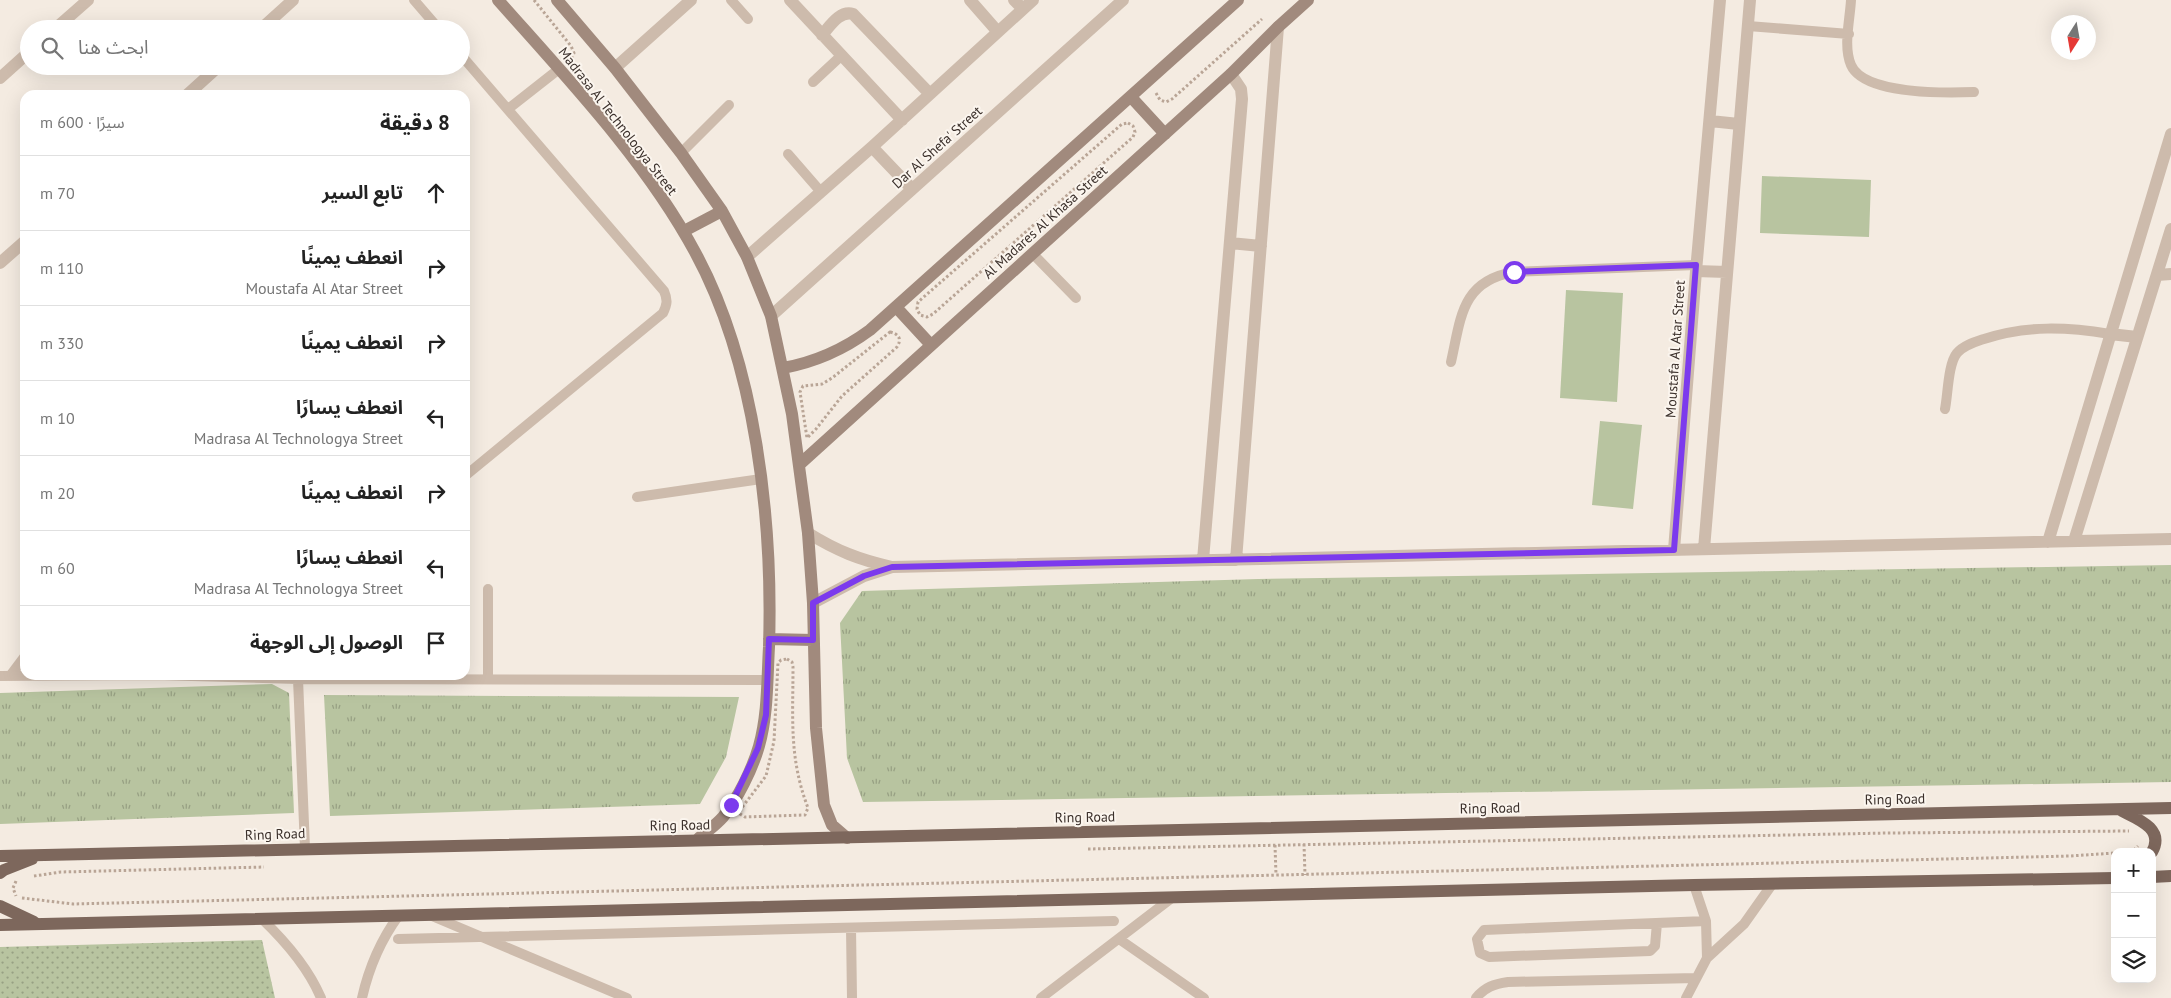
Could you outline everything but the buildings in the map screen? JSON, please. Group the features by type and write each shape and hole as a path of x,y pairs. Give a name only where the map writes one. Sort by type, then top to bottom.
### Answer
{"main road":[{"name":"Ring Road","path":"0,856 698,839 847,838 2171,808"},
{"path":"2118,809 2148,824 2156,839 2153,848"},
{"path":"0,873 41,855"},
{"path":"2156,877 2171,876"},
{"path":"0,925 1773,883 2111,878"},
{"path":"0,906 38,924"}],"street":[{"path":"271,20 293,0"},
{"name":"Madrasa Al Technologya Street","path":"498,0 641,169 684,231 713,288 734,349 748,404 761,479 771,588 766,715 758,748 731,805 721,819 698,839"},
{"name":"Madrasa Al Technologya Street","path":"558,0 615,68 681,153 722,211 747,257 771,316 783,368 800,464 808,533 813,603 816,728 824,805 832,825 847,838"},
{"path":"615,68 691,0"},
{"path":"790,0 902,120"},
{"path":"970,0 998,32"},
{"path":"747,257 872,147 998,32 1019,5 1033,0"},
{"name":"Dar Al Shefa' Street","path":"771,316 1123,0"},
{"path":"783,368 802,364 840,350 870,330 1238,0"},
{"name":"Al Madares Al Khasa Street","path":"800,464 1231,74 1308,0"},
{"name":"Moustafa Al Atar Street","path":"1674,550 1696,268 1720,0"},
{"path":"1704,549 1750,0"},
{"path":"63,20 79,3"},
{"path":"822,34 842,15 853,14 930,94"},
{"path":"1236,560 1278,27"},
{"path":"0,78 20,60"},
{"path":"1203,560 1242,99 1241,89 1231,74"},
{"path":"193,90 209,75"},
{"path":"1131,97 1165,134"},
{"path":"1710,122 1739,124"},
{"path":"2048,542 2110,334 2168,156 2171,134"},
{"path":"872,147 912,189"},
{"path":"684,231 722,211"},
{"path":"2074,542 2171,229"},
{"path":"1230,243 1261,246"},
{"path":"0,263 20,245"},
{"path":"1696,268 1727,272"},
{"path":"2157,275 2171,274"},
{"path":"896,307 931,346"},
{"path":"2110,334 2137,337"},
{"path":"808,533 841,552 862,560 892,567 2171,539"},
{"path":"813,603 864,576 892,567"},
{"path":"769,639 813,640"}],"lane":[{"path":"414,0 431,20"},
{"path":"731,0 748,19"},
{"path":"1851,0 1848,47 1851,66 1864,80 1913,91 1974,92"},
{"path":"1748,26 1849,34"},
{"path":"813,82 842,56"},
{"path":"470,65 664,291 667,298 667,306 657,318 470,472"},
{"path":"508,109 558,69"},
{"path":"681,153 729,105"},
{"path":"788,154 821,192"},
{"path":"1033,254 1076,298"},
{"path":"1451,362 1463,309 1471,294 1482,283 1497,275 1514,272 1696,268"},
{"path":"1946,409 1952,362 1956,354 1963,347 2000,334 2030,328 2061,327 2110,334"},
{"path":"637,497 761,479"},
{"path":"488,589 488,679"},
{"path":"5,676 20,661"},
{"path":"5,676 20,676"},
{"path":"470,679 768,680"},
{"path":"298,680 305,848"},
{"path":"1686,998 1707,958 1744,924 1773,883"},
{"path":"1694,885 1706,921 1707,958"},
{"path":"1041,998 1173,897"},
{"path":"426,914 627,998"},
{"path":"362,998 371,963 388,930 399,915"},
{"path":"262,919 295,954 309,974 321,998"},
{"path":"398,939 1114,921"},
{"path":"1656,923 1655,946 1650,951 1489,957 1480,953 1477,938 1484,930 1656,923 1706,921"},
{"path":"850,928 852,998"},
{"path":"1119,939 1204,998"},
{"path":"1476,998 1481,992 1494,984 1508,982 1696,978"}],"path":[{"path":"534,0 561,31 574,53 572,57 567,59 560,53"},
{"path":"1172,99 1269,13"},
{"path":"1128,123 1133,126 1135,132 1133,137 934,314 927,317 920,315 917,308 918,302 1122,124 1128,123"},
{"path":"890,332 896,333 899,337 898,347 842,396 807,438 800,392 803,386 822,384 832,378 890,332"},
{"path":"787,659 792,662 793,667 793,742 795,765 808,808 807,814 745,817 740,814 740,810 766,776 774,741 778,664 781,660 787,659"},
{"path":"1080,849 1878,833 2133,831"},
{"path":"1304,844 1305,875"},
{"path":"2136,848 2140,844"},
{"path":"1275,845 1276,875"},
{"path":"17,880 13,888 14,894 18,897 73,904 1276,875 1705,867 2111,853"},
{"path":"26,878 61,872 268,867"}],"green space":[{"path":"1762,176 1871,180 1869,237 1760,233"},
{"path":"1566,290 1623,293 1617,402 1560,398"},
{"path":"1600,421 1642,425 1633,509 1592,505"},
{"path":"2171,565 2171,782 863,802 847,758 840,623 862,591 1258,579"},
{"path":"272,684 289,693 294,813 0,824 0,693"},
{"path":"324,695 739,697 726,757 700,804 330,816"},
{"path":"262,940 275,998 0,998 0,947"}],"route":[{"path":"731,805 758,748 766,715 769,639 813,640 813,603 838,588 864,576 892,567 1674,550 1696,265 1514,272"}]}
